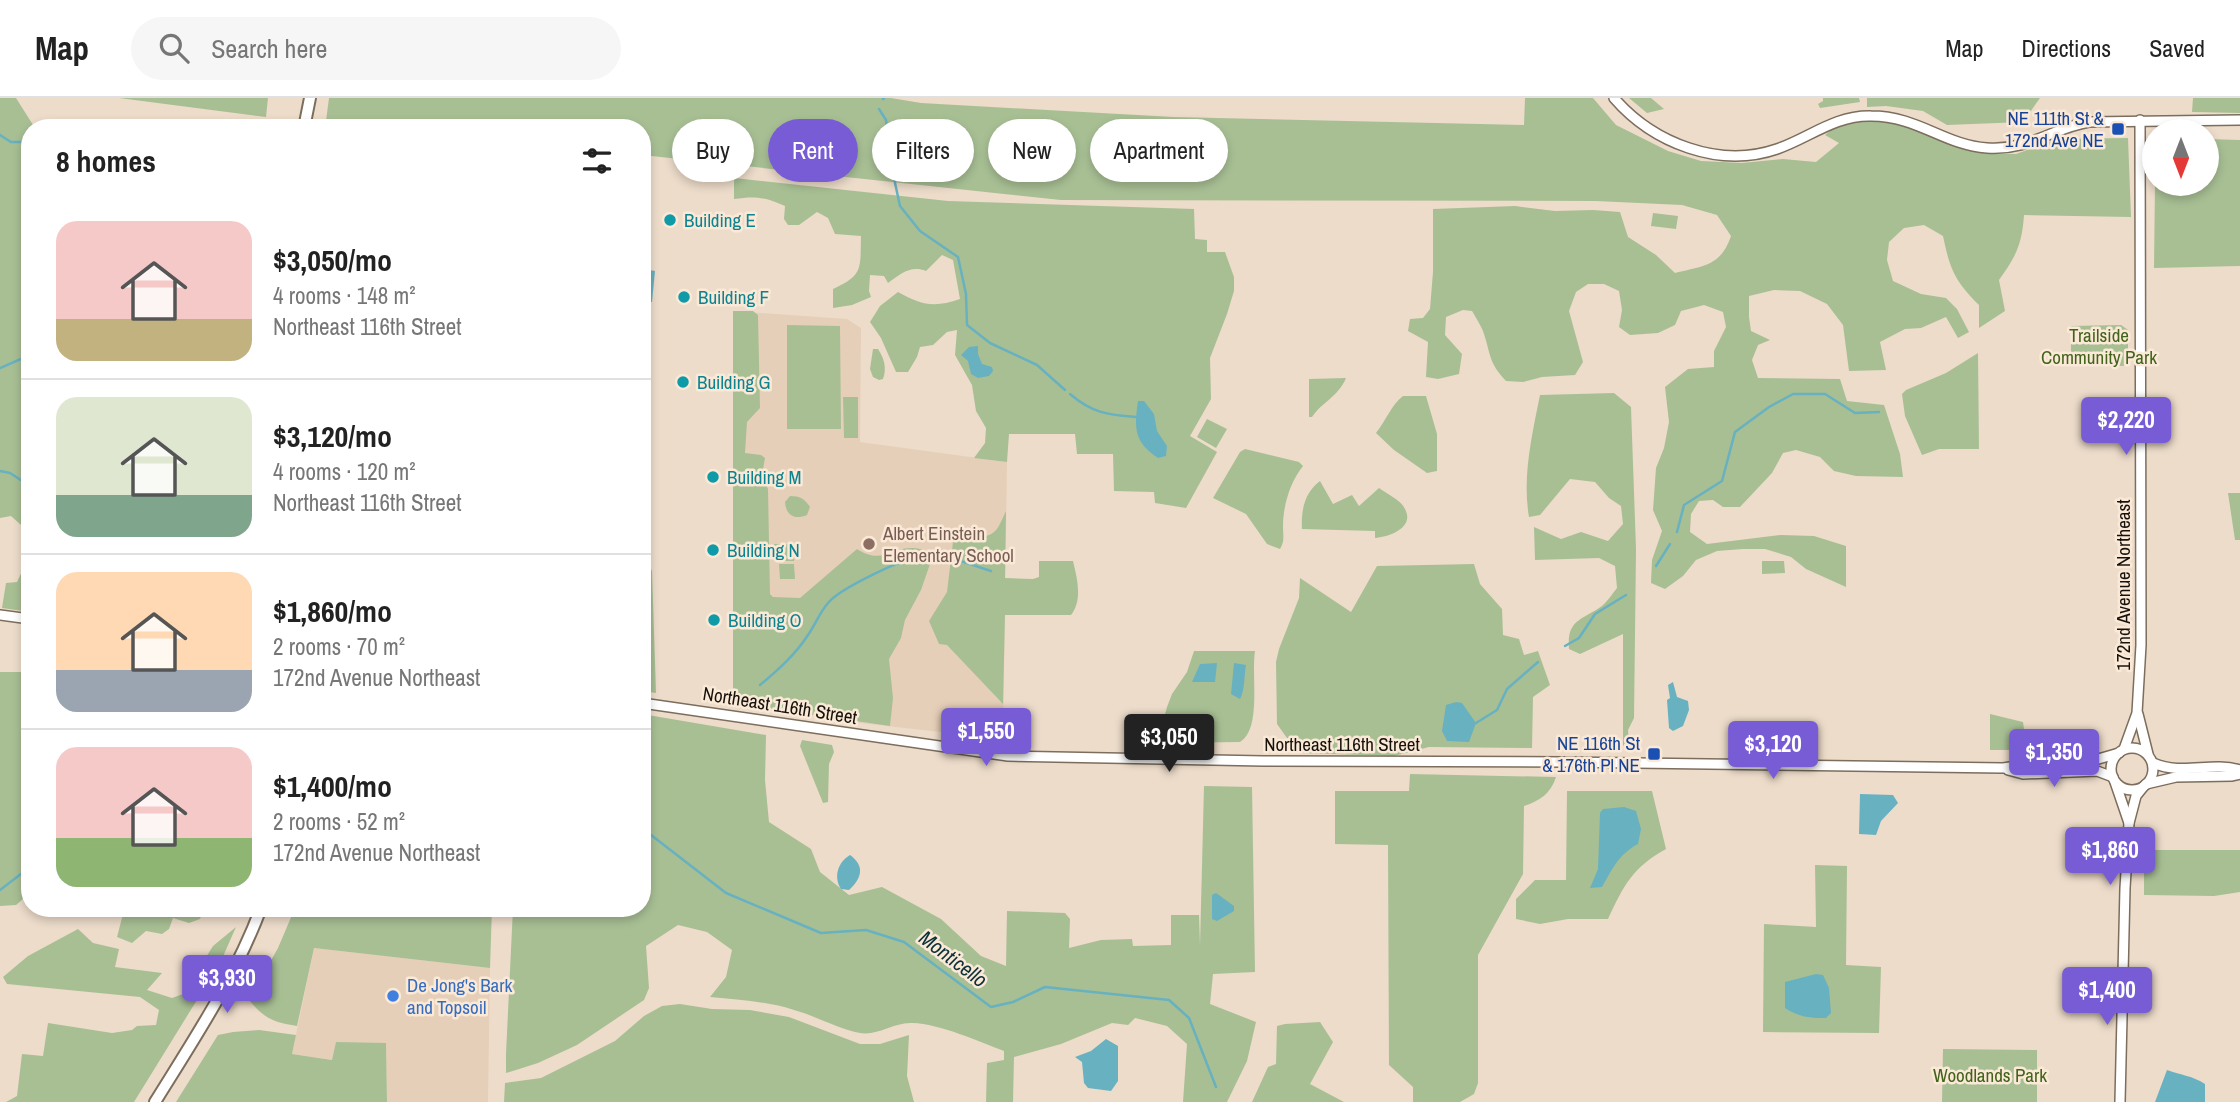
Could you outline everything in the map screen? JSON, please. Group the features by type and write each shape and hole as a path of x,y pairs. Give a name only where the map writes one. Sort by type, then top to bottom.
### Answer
{"main road":[{"path":"306,119 310,98"},
{"path":"155,1102 228,983 258,917"}],"street":[{"path":"1614,98 1647,128 1672,143 1698,151 1738,155 1755,155 1778,149 1831,124 1861,116 1892,117 1910,121 1966,145 2007,148 2028,144 2081,123 2240,120"},
{"name":"172nd Avenue Northeast","path":"2122,751 2137,713 2141,645 2140,120"},
{"path":"0,615 21,617"},
{"name":"Northeast 116th Street","path":"651,704 1008,756 2003,768 2081,764 2122,751"},
{"name":"172nd Avenue Northeast","path":"2137,713 2151,759"},
{"path":"2129,823 2112,767 2122,751 2138,748 2151,759 2178,770 2231,767 2240,772"},
{"path":"2120,1102 2129,823 2136,796 2153,771 2151,759"},
{"name":"Northeast 116th Street","path":"2003,768 2023,774 2097,771 2114,779"},
{"path":"2114,779 2125,788 2131,789 2176,777 2232,776 2240,772"}],"shaded area":[{"name":"Albert Einstein Elementary School","path":"733,311 847,319 861,328 860,442 1007,462 1003,739 851,722 733,703"},
{"path":"314,948 490,968 488,1102 387,1102 386,1044 333,1060 292,1054"}],"green space":[{"path":"0,98 16,98 29,119 21,119 21,525 11,516 0,518"},
{"path":"119,98 268,98 266,117"},
{"path":"329,98 891,98 921,103 1173,117 1524,125 1525,98 1593,98 1616,125 1668,151 1701,161 1742,163 1783,159 1816,162 1839,143 1825,135 1836,126 1876,119 1918,129 1953,146 1981,153 2016,154 2057,139 2128,138 2131,217 2024,215 2017,250 1999,280 2005,311 1979,328 1979,305 1954,274 1943,236 1924,225 1904,228 1889,242 1887,260 1893,281 1921,294 1946,298 1957,309 1969,332 1958,338 1946,317 1921,328 1905,329 1880,342 1886,370 1849,371 1843,325 1827,304 1800,291 1774,290 1749,296 1751,331 1770,340 1758,345 1752,360 1758,378 1840,379 1847,401 1884,405 1900,454 1903,477 1856,476 1834,471 1820,457 1796,450 1783,453 1772,473 1740,507 1723,507 1713,500 1699,501 1691,514 1690,532 1707,544 1781,535 1814,536 1846,546 1846,587 1806,569 1791,557 1765,549 1743,549 1717,551 1696,560 1683,576 1665,589 1651,583 1652,560 1662,531 1653,510 1656,468 1664,448 1669,422 1665,387 1688,369 1714,367 1714,351 1726,327 1723,312 1704,305 1681,311 1675,325 1658,333 1630,335 1619,327 1622,310 1619,291 1604,284 1588,284 1576,292 1569,311 1583,362 1575,375 1542,377 1523,382 1506,381 1500,374 1472,311 1463,310 1446,317 1445,335 1462,354 1459,374 1438,379 1426,377 1428,342 1408,331 1410,319 1423,318 1430,309 1433,209 1515,206 1555,211 1620,212 1628,237 1656,255 1675,273 1710,263 1722,253 1731,236 1717,215 1682,205 1596,201 1061,200 893,182 974,182 974,119 872,119 872,180 858,178 858,119 768,119 768,169 754,167 754,119 672,119 672,158 651,156 651,119 326,119"},
{"path":"1629,98 1651,98 1664,109 1647,113"},
{"path":"1823,98 1859,98 1860,102 1820,108 1818,104"},
{"path":"1867,98 2040,98 2023,122 1947,125 1923,111 1886,106 1867,107"},
{"path":"2193,98 2240,98 2240,113 2192,112"},
{"path":"2219,139 2240,140 2240,266 2154,268 2155,196 2219,196"},
{"path":"754,180 948,201 1194,209 1195,239 1207,240 1207,252 1225,252 1234,277 1234,291 1210,358 1211,399 1190,436 1217,452 1186,508 1155,503 1154,492 1114,491 1113,454 1077,454 1075,434 1009,434 1007,462 974,458 985,443 986,428 976,411 972,385 955,355 957,330 947,332 933,345 920,347 908,372 896,372 881,338 870,322 880,306 898,292 928,304 943,304 960,299 953,260 942,255 926,271 910,270 888,283 884,276 870,275 871,297 852,305 833,308 833,289 855,275 858,269 861,236 835,234 828,218 817,212 799,225 788,225 784,219 785,206 760,198 734,199 734,182"},
{"path":"1653,213 1678,216 1676,229 1651,226"},
{"path":"733,311 753,311 758,315 760,408 747,422 745,453 765,458 762,475 768,489 770,594 773,597 800,598 857,549 873,556 912,548 930,551 930,564 921,590 889,659 893,698 890,726 733,703"},
{"path":"787,325 840,326 841,429 787,429"},
{"name":"Trailside Community Park","path":"2121,325 2128,330 2128,366 2071,365 2071,326"},
{"path":"873,349 878,349 883,360 883,379 873,377 870,369"},
{"path":"1978,353 1979,449 1939,449 1922,455 1905,416 1902,394 1946,373"},
{"path":"1346,378 1335,394 1309,417 1309,379"},
{"path":"1614,393 1631,407 1636,549 1634,718 1628,730 1629,746 1623,746 1623,634 1580,654 1569,649 1572,627 1602,606 1617,588 1615,566 1599,558 1535,560 1534,527 1561,539 1581,532 1608,541 1623,524 1621,506 1609,498 1595,482 1570,479 1540,515 1529,517 1527,502 1529,456 1540,395"},
{"path":"1403,396 1426,396 1437,434 1437,471 1427,473 1394,450 1376,433"},
{"path":"843,397 858,397 858,438 844,438"},
{"path":"1207,419 1227,429 1216,448 1197,437"},
{"path":"1245,449 1299,462 1303,466 1294,479 1286,502 1280,549 1267,544 1246,514 1213,498 1240,452"},
{"path":"1320,481 1333,504 1352,495 1359,506 1379,488 1405,509 1407,516 1404,526 1387,536 1375,538 1375,531 1302,529 1305,503 1310,491"},
{"path":"2228,493 2240,493 2240,540 2235,540"},
{"path":"790,496 799,497 806,502 810,507 807,515 795,517 789,514 785,502"},
{"path":"1006,511 1005,578 1039,577 1039,561 1073,561 1078,596 1071,615 1005,615 1003,704 947,645 939,644 929,621 947,592 953,542 989,535 998,528"},
{"path":"774,544 795,544 794,561 774,561"},
{"path":"1762,561 1784,561 1785,573 1762,574"},
{"path":"779,564 794,564 795,579 780,579"},
{"path":"1474,564 1480,584 1502,609 1503,635 1519,639 1524,655 1538,651 1550,685 1533,697 1532,748 1429,747 1394,756 1300,753 1300,742 1287,738 1277,724 1276,662 1299,598 1300,578 1351,612 1377,566"},
{"path":"651,569 652,571 656,693 651,692"},
{"path":"21,573 21,611 2,608 6,583 17,582"},
{"path":"1194,651 1255,651 1253,714 1247,735 1240,742 1164,743 1167,707 1172,694 1187,672"},
{"path":"0,672 21,672 21,901 16,905 0,906"},
{"path":"1990,714 2023,722 2025,736 2014,745 2017,750 1990,750"},
{"path":"651,716 766,735 765,780 769,822 811,849 820,872 849,895 882,887 941,919 981,956 1006,966 1007,911 1065,913 1070,919 1069,948 1101,940 1132,939 1133,946 1171,945 1171,915 1199,915 1200,945 1204,786 1252,787 1255,972 1213,974 1210,1004 1256,1022 1247,1061 1227,1102 1183,1102 1187,1044 1167,1026 1135,1018 1128,1025 1112,1023 1061,1044 1014,1057 1013,1102 986,1102 987,1063 1004,1060 1004,1051 935,1026 905,1023 873,1033 860,1033 784,1007 710,997 726,977 732,950 707,932 678,925 646,946 649,988 644,1000 577,1045 538,1063 506,1073 513,917 651,917"},
{"path":"802,740 832,745 834,752 829,764 828,802 823,803 800,746"},
{"path":"1410,774 1556,777 1544,796 1524,806 1523,874 1478,955 1478,1083 1474,1094 1460,1102 1413,1102 1413,1087 1389,1065 1388,845 1335,844 1335,791 1409,791"},
{"path":"1567,791 1652,791 1666,849 1645,863 1630,878 1608,919 1568,919 1540,924 1516,919 1516,899 1535,880 1566,880"},
{"path":"2140,850 2240,850 2240,892 2214,896 2144,895 2144,872 2139,866"},
{"path":"1815,865 1847,866 1846,965 1881,967 1879,1033 1763,1032 1764,924 1816,927"},
{"path":"122,917 201,917 189,923 173,918 169,929 162,934 146,931 132,943 117,937"},
{"path":"291,917 492,917 490,968 314,948 297,1026 270,1019 249,1000 278,948"},
{"path":"236,927 221,961 134,1102 6,1102 17,1096 22,1054 43,1056 48,1023 112,1033 132,1030 137,1026 156,1025 159,1010 140,997 7,984 3,977 28,956 78,929 93,943 119,949 115,967 162,973 147,990 172,998 183,994 213,946"},
{"path":"680,1004 712,1009 750,1010 789,1017 860,1044 880,1044 909,1035 907,1076 914,1102 504,1102 505,1083 541,1078 615,1041 644,1016 662,1006"},
{"path":"1320,1022 1333,1042 1310,1084 1344,1102 1252,1102 1268,1067 1276,1064 1277,1026"},
{"path":"259,1030 296,1035 292,1054 332,1060 336,1042 386,1043 387,1102 176,1102 218,1035"},
{"name":"Woodlands Park","path":"1943,1049 2037,1050 2037,1102 1942,1102"}],"water":[{"path":"651,270 655,271 651,302"},
{"path":"978,346 982,364 992,367 993,371 989,376 978,378 971,374 968,361 961,355 969,347"},
{"path":"1138,401 1144,401 1154,414 1157,431 1167,446 1166,456 1158,458 1140,440 1136,427"},
{"path":"1217,663 1215,682 1192,682 1200,664"},
{"path":"1234,663 1246,665 1240,699 1231,694"},
{"path":"1673,682 1677,697 1688,701 1689,710 1683,726 1673,731 1669,728 1667,700 1670,698 1668,685"},
{"path":"1462,703 1476,723 1469,742 1447,741 1442,731 1446,705"},
{"path":"1860,794 1893,795 1898,803 1881,821 1876,835 1859,834"},
{"path":"1624,807 1636,811 1641,829 1638,844 1621,857 1602,887 1590,888 1598,869 1600,813 1603,809"},
{"path":"850,855 858,863 859,877 849,890 841,889 837,880 838,870"},
{"path":"1216,893 1234,906 1234,911 1217,921 1212,919 1212,895"},
{"path":"1816,974 1823,975 1829,988 1831,1013 1826,1018 1809,1017 1785,1008 1785,982"},
{"path":"1106,1039 1118,1046 1118,1081 1111,1091 1088,1088 1084,1083 1082,1062 1075,1057 1091,1051"},
{"path":"2167,1070 2205,1084 2205,1102 2155,1102"}],"waterway":[{"path":"879,109 886,120 900,206 920,231 958,257 966,294 967,325 990,343 1037,365 1065,390"},
{"path":"0,135 11,142 21,142"},
{"path":"0,368 21,359"},
{"path":"1070,394 1101,412 1136,417"},
{"path":"1677,532 1684,505 1722,481 1735,432 1769,407 1793,394 1825,394 1855,413 1879,412"},
{"path":"0,471 10,473 21,480"},
{"path":"1656,566 1670,544"},
{"path":"760,685 798,649 828,603 873,575 923,556 948,558 991,571"},
{"path":"1565,646 1579,638 1595,614 1626,595"},
{"path":"1476,723 1497,710 1507,689 1538,662"},
{"name":"Monticello","path":"651,835 726,893 821,933 866,930 904,942 991,1007 1013,1002 1045,987 1169,1000 1189,1018 1216,1087"},
{"path":"0,890 21,874"}],"place":[{"name":"NE 111th St & 172nd Ave NE","path":"2118,129"},
{"name":"Building E","path":"670,220"},
{"name":"Building F","path":"684,297"},
{"name":"Building G","path":"683,382"},
{"name":"Building M","path":"713,477"},
{"name":"Albert Einstein Elementary School","path":"869,544"},
{"name":"Building N","path":"713,550"},
{"name":"Building O","path":"714,620"},
{"name":"NE 116th St & 176th Pl NE","path":"1654,754"},
{"name":"De Jong's Bark and Topsoil","path":"393,996"}]}
